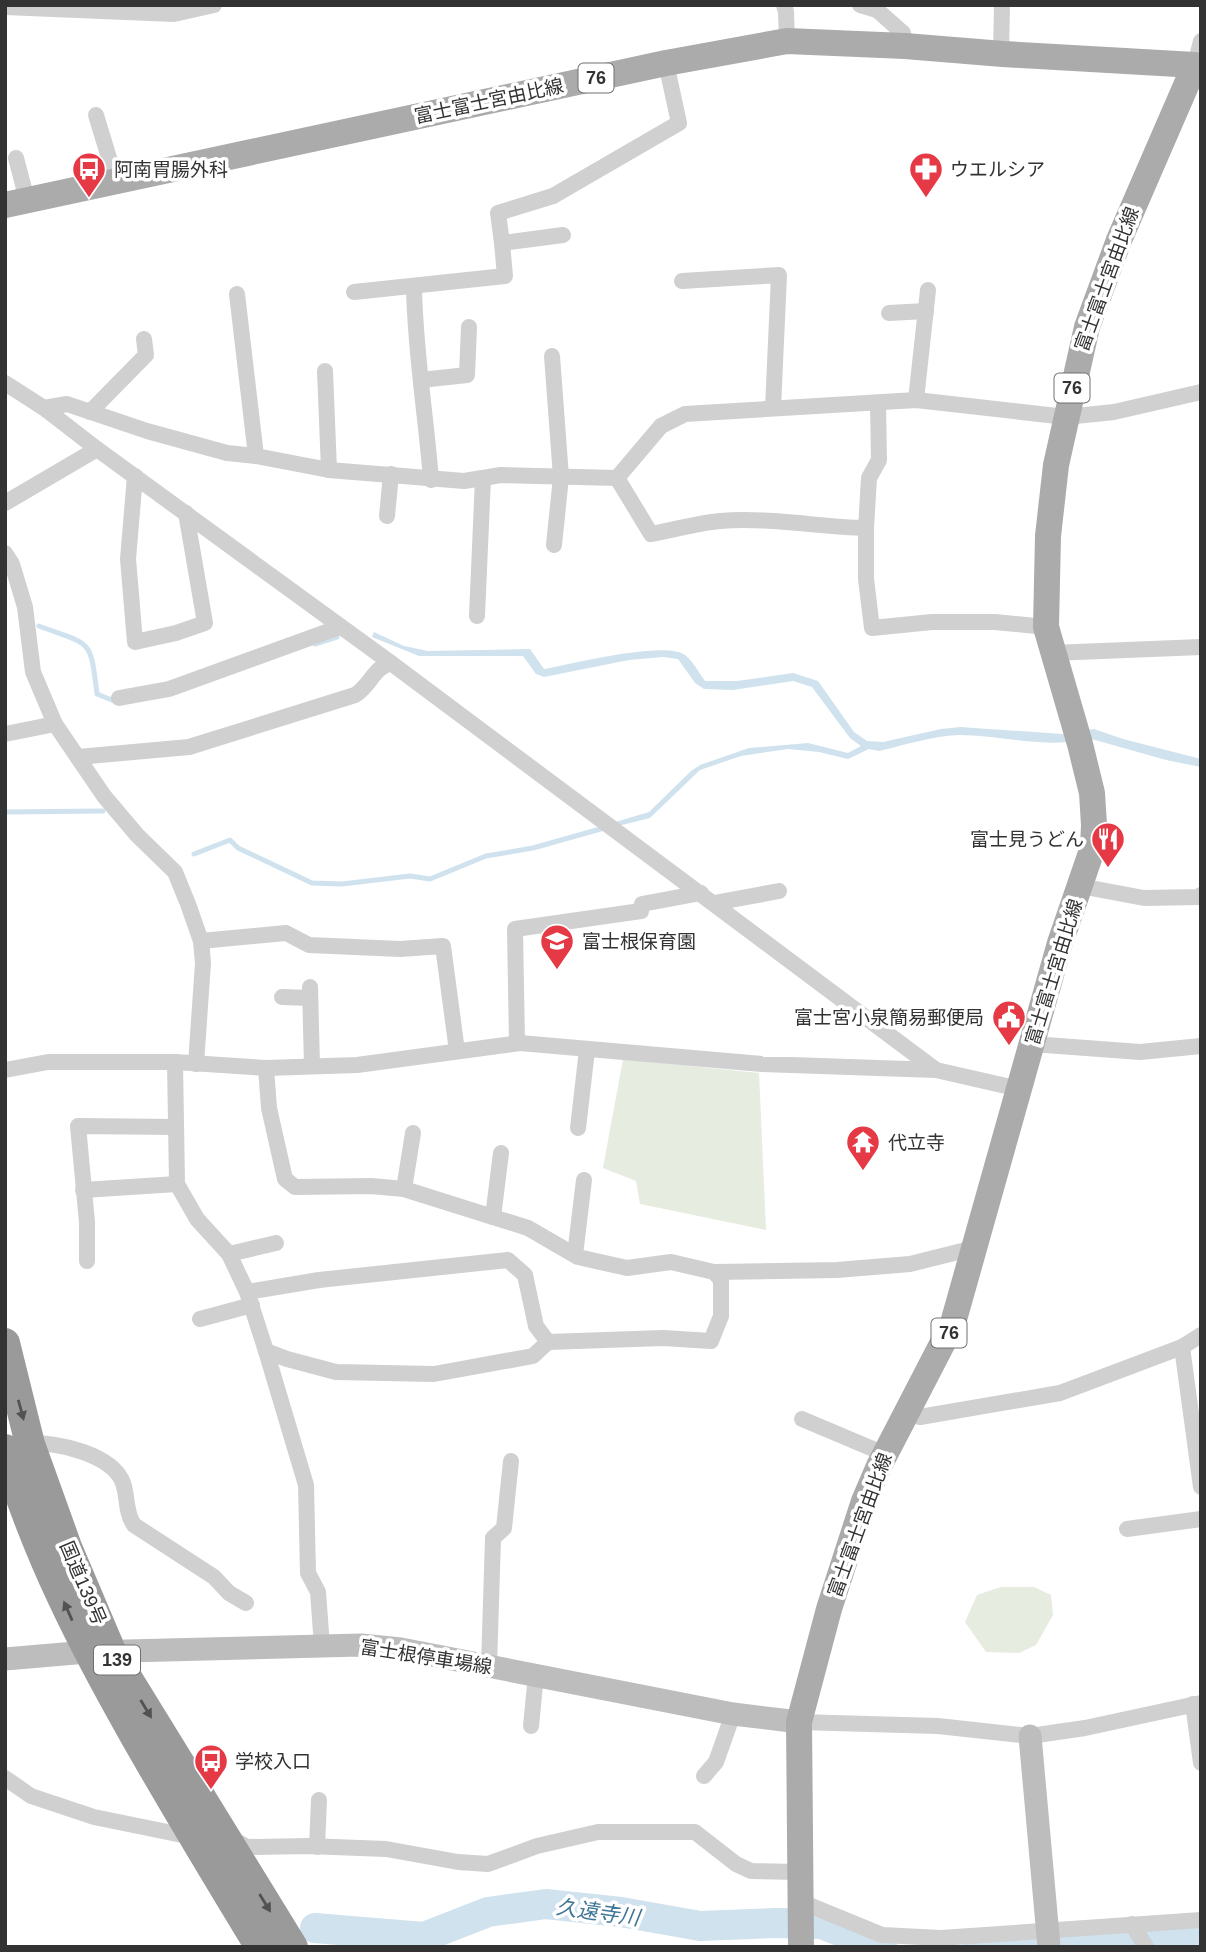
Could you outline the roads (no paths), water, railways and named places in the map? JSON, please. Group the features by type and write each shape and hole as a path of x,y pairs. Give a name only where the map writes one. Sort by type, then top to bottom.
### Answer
{"highway":[{"name":"国道139号","path":"5,1343 18,1446 67,1547 100,1652 207,1835 260,1947"},
{"name":"国道139号","path":"207,1835 293,1947"}],"main road":[{"name":"富士富士宮由比線","path":"16,203 666,63 787,41 905,46 1000,54 1199,57 1119,240 1081,347 1056,465 1048,536 1046,627 1078,737 1091,793 1093,847 1060,943 953,1324 885,1454 864,1501 829,1609 799,1722 800,1925"},
{"name":"富士根停車場線","path":"5,1659 100,1652 361,1645 401,1649 733,1714 799,1722"},
{"path":"1030,1736 1048,1936"}],"street":[{"path":"5,7 103,8 174,14 214,5"},
{"path":"784,5 787,41"},
{"path":"860,5 877,10 903,33 905,46"},
{"path":"1000,54 1002,5"},
{"path":"354,292 505,276 498,213 553,196 679,123 666,63"},
{"path":"96,115 116,181"},
{"path":"16,158 16,203"},
{"path":"502,243 563,235"},
{"path":"682,281 779,275 773,408"},
{"path":"414,287 430,480"},
{"path":"916,400 928,290"},
{"path":"237,294 256,456"},
{"path":"889,313 926,311"},
{"path":"421,380 467,375 469,327"},
{"path":"90,412 145,355 144,339"},
{"path":"552,356 561,477 554,545"},
{"path":"326,371 329,470"},
{"path":"5,383 44,408 599,816 936,1070"},
{"path":"617,478 661,426 685,414 916,400 1066,417 1114,412 1201,392"},
{"path":"44,408 67,404 227,453 329,470 464,481 501,475 617,478"},
{"path":"878,404 879,460 869,478 866,528 866,579 872,628 932,622 995,622 1046,627"},
{"path":"5,503 97,449"},
{"path":"387,516 391,474"},
{"path":"135,475 128,559 135,642 205,623 186,513"},
{"path":"477,616 483,478"},
{"path":"617,478 651,534 719,521 762,520 866,528"},
{"path":"5,553 12,564 25,607 33,672 55,723 103,796 137,835 175,872 201,940 203,963 196,1063"},
{"path":"119,698 169,689 340,627"},
{"path":"1052,653 1201,647"},
{"path":"78,757 189,747 355,695 365,688 380,666 391,663"},
{"path":"5,734 55,723"},
{"path":"1080,886 1144,898 1201,895"},
{"path":"517,1043 515,929 641,911 642,904 779,891"},
{"path":"201,940 286,933 309,945 400,949 443,946 457,1051"},
{"path":"282,997 310,993 312,1066"},
{"path":"5,1070 48,1062 175,1062 266,1068 356,1065 517,1043 762,1063 936,1070 1020,1089"},
{"path":"1032,1044 1140,1052 1201,1046"},
{"path":"578,1128 587,1050"},
{"path":"175,1062 177,1184 197,1219 229,1254 249,1299 266,1351 306,1485 308,1573 318,1592 323,1646"},
{"path":"266,1068 269,1108 285,1179 295,1186 404,1189 528,1228 575,1255 627,1268 671,1262 714,1272 837,1270 911,1264 974,1248"},
{"path":"87,1261 87,1222 78,1125 176,1127"},
{"path":"404,1189 414,1133"},
{"path":"493,1217 501,1153"},
{"path":"575,1255 584,1180"},
{"path":"83,1190 177,1184"},
{"path":"229,1254 276,1243"},
{"path":"200,1319 249,1299 319,1280 508,1260 525,1275 536,1326 548,1342"},
{"path":"266,1351 336,1372 424,1374 533,1356 548,1342 663,1338 711,1342 721,1316 721,1280 714,1272"},
{"path":"906,1413 920,1417 1059,1393 1182,1347 1201,1335"},
{"path":"1182,1347 1201,1487"},
{"path":"802,1419 885,1454"},
{"path":"18,1446 43,1443 68,1447 106,1461 118,1472 123,1484 128,1517 134,1525 214,1577 229,1593 246,1603"},
{"path":"489,1666 493,1538 504,1528 511,1461"},
{"path":"1127,1529 1201,1519"},
{"path":"531,1726 536,1675"},
{"path":"799,1722 938,1726 1030,1736 1085,1728 1197,1703 1201,1763"},
{"path":"704,1776 716,1762 733,1714"},
{"path":"5,1778 31,1796 94,1817 207,1835 247,1847 386,1849 458,1862 488,1864 537,1846 598,1832 695,1832 736,1864 751,1871 799,1872"},
{"path":"317,1846 319,1800"},
{"path":"800,1925 942,1942 1048,1936 1140,1937 1201,1920"}],"water":[{"path":"374,632 404,646 428,651 530,649 544,669 595,658 659,650 675,651 688,658 705,681 737,681 793,673 818,681 854,732 867,741 883,742 960,727 1063,734 1094,729 1201,759 1201,767 1088,738 1056,743 959,735 879,751 869,749 848,759 819,752 788,749 741,756 700,770 650,818 618,826 612,823 649,812 700,765 749,748 808,743 848,753 861,746 850,738 812,687 793,681 733,690 704,689 695,683 678,659 663,657 629,660 544,677 536,674 523,656 419,656 372,637"}],"waterway":[{"path":"39,626 79,641 85,646 90,653 97,694 119,703"},
{"path":"315,644 337,637"},
{"path":"5,812 103,811"},
{"path":"194,854 230,840 238,848 312,883 342,884 410,876 430,879 486,856 533,848 604,828"},
{"name":"久遠寺川","path":"315,1928 424,1937 488,1912 546,1904 621,1912 700,1926 821,1924 882,1947"},
{"name":"久遠寺川","path":"978,1947 1201,1933"}],"place":[{"name":"阿南胃腸外科","path":"89,199"},
{"name":"ウエルシア","path":"926,199"},
{"name":"富士見うどん","path":"1108,869"},
{"name":"富士根保育園","path":"557,971"},
{"name":"富士宮小泉簡易郵便局","path":"1009,1047"},
{"name":"代立寺","path":"863,1172"},
{"name":"学校入口","path":"211,1791"}]}
